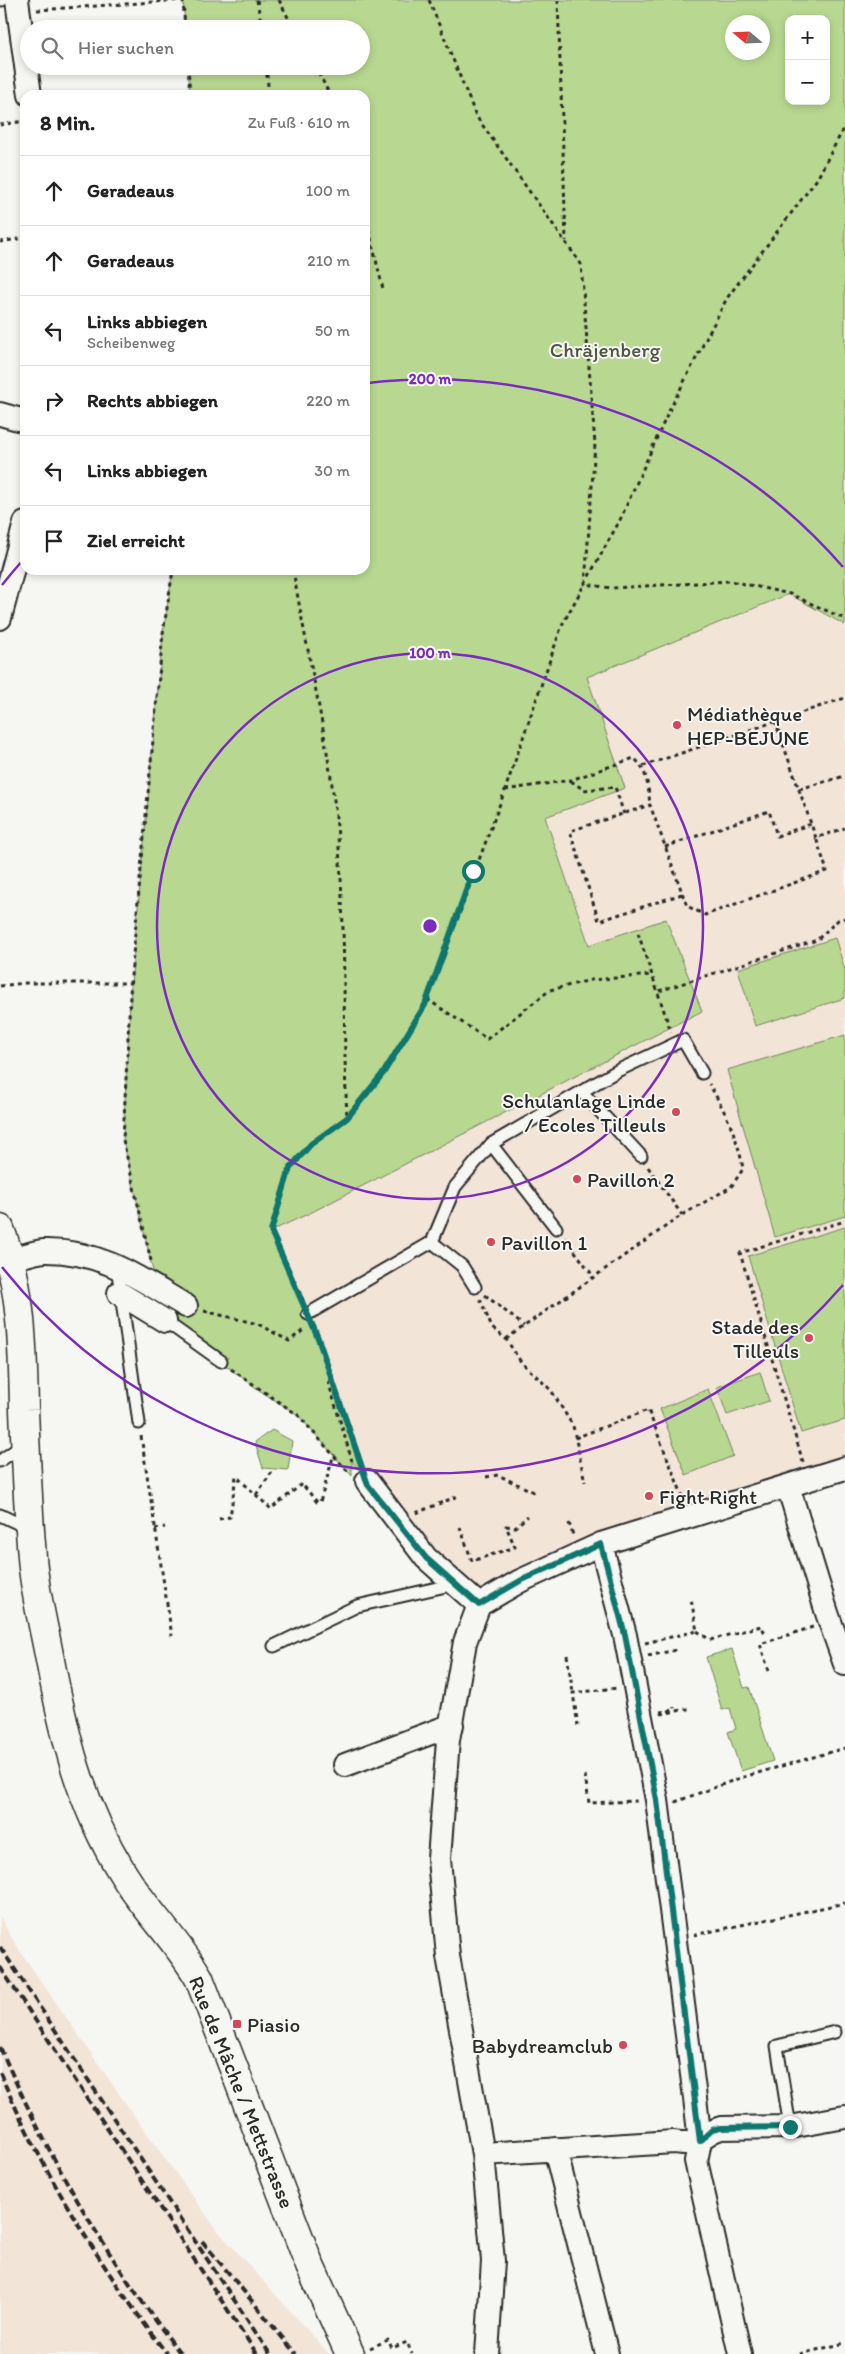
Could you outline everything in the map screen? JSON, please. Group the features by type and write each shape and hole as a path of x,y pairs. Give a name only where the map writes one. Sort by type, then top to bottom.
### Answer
{"main road":[{"name":"Rue de Mâche / Mettstrasse","path":"0,1229 10,1259 20,1320 32,1558 61,1719 78,1783 95,1823 122,1872 146,1908 187,1958 199,1978 238,2075 310,2266 357,2347"}],"street":[{"path":"9,3 20,51"},
{"path":"25,75 29,90"},
{"path":"0,414 20,420"},
{"path":"0,618 20,542"},
{"path":"10,1259 42,1251 67,1252 96,1258 117,1265 186,1306"},
{"path":"120,1293 165,1322"},
{"path":"487,2354 493,2261 483,2154 448,1956 439,1859 448,1740 465,1642 479,1605 520,1581 601,1544 845,1468"},
{"path":"359,1478 426,1558 479,1605"},
{"path":"788,1486 845,1664"},
{"path":"601,1544 625,1635 658,1804 700,2141 696,2160 740,2354"},
{"path":"345,1765 452,1725"},
{"path":"483,2154 674,2142 685,2144 700,2141 712,2130 720,2128 790,2127 845,2117"},
{"path":"554,2150 607,2354"}],"lane":[{"path":"310,1319 432,1242 455,1187 491,1144 617,1071 682,1040 702,1073"},
{"path":"582,1092 641,1156"},
{"path":"491,1144 556,1228"},
{"path":"432,1242 462,1266 475,1286"},
{"path":"117,1265 126,1375"},
{"path":"120,1293 139,1423"},
{"path":"165,1322 221,1361"},
{"path":"0,1461 26,1443"},
{"path":"0,1515 31,1529"},
{"path":"274,1646 357,1606 455,1584"},
{"path":"790,2127 777,2046 835,2032"}],"path":[{"path":"9,3 183,0 184,20"},
{"path":"257,0 260,20"},
{"path":"279,0 289,20"},
{"path":"428,0 476,116 581,264 595,444 585,584"},
{"path":"558,0 566,242"},
{"path":"189,75 190,90"},
{"path":"267,75 268,90"},
{"path":"320,75 327,90"},
{"path":"0,125 20,122"},
{"path":"359,1478 330,1372 310,1319 271,1231 290,1168 311,1144 347,1118 384,1072 427,999 505,790 562,625 620,520 668,413 727,298 817,179 845,126"},
{"path":"370,235 383,289"},
{"path":"0,242 20,239"},
{"path":"157,1289 123,1140 131,983 163,633 172,575"},
{"path":"294,575 336,816 342,896 347,1118"},
{"path":"585,584 611,588 731,581 790,594 845,619"},
{"path":"643,766 845,698"},
{"path":"505,790 571,780 634,758 643,766 648,783 650,805 687,906 704,915 827,871 775,721"},
{"path":"800,789 845,776"},
{"path":"571,780 584,790 614,787 624,814"},
{"path":"650,805 570,831 599,921 682,894"},
{"path":"665,847 768,811 777,836 811,824"},
{"path":"816,838 845,828"},
{"path":"659,992 817,940 838,920 845,918"},
{"path":"638,933 675,1044"},
{"path":"427,999 487,1039 550,990 591,980 652,975"},
{"path":"0,986 25,983 131,983"},
{"path":"506,1339 682,1215 731,1187 743,1169 740,1151 727,1115 702,1073"},
{"path":"641,1156 682,1215"},
{"path":"804,1465 740,1253 845,1221"},
{"path":"573,1248 594,1277"},
{"path":"475,1286 524,1326"},
{"path":"475,1286 492,1328 506,1339 521,1362 551,1390 573,1426 585,1482"},
{"path":"186,1306 258,1324 288,1341 310,1319"},
{"path":"221,1361 259,1390 298,1415 359,1478"},
{"path":"330,1372 328,1384 352,1461"},
{"path":"575,1438 648,1410 683,1496"},
{"path":"139,1423 172,1636"},
{"path":"218,1519 230,1517 236,1476 271,1509 302,1484 317,1502 320,1502 334,1454"},
{"path":"256,1495 272,1472 271,1469"},
{"path":"486,1477 498,1475 536,1493"},
{"path":"396,1521 458,1496"},
{"path":"460,1527 472,1560 515,1547 506,1526 515,1527 528,1516"},
{"path":"569,1522 574,1540"},
{"path":"155,1529 165,1527"},
{"path":"691,1599 697,1631 710,1640 761,1626 765,1633"},
{"path":"769,1671 760,1644 818,1625"},
{"path":"644,1644 697,1631"},
{"path":"650,1665 648,1656 676,1650"},
{"path":"567,1655 578,1726"},
{"path":"573,1693 636,1686"},
{"path":"674,1707 674,1710 661,1712 660,1714 692,1708"},
{"path":"585,1775 589,1803 658,1804 845,1748"},
{"path":"675,1940 845,1903"},
{"path":"357,2347 368,2349 388,2340 392,2348 407,2342 412,2354"},
{"path":"800,2354 845,2343"}],"shaded area":[{"name":"Schulanlage Linde / Ecoles Tilleuls","path":"790,594 845,625 845,1468 601,1544 479,1605 367,1481 318,1338 271,1231 312,1212 590,946 545,817 625,788 586,677"},
{"path":"0,1917 16,1945 133,2114 217,2230 329,2354 0,2354"}],"green space":[{"name":"Chräjenberg","path":"183,0 845,0 845,625 789,594 587,677 625,788 545,817 589,945 666,919 702,1011 312,1212 271,1231 318,1338 367,1481 352,1461 352,1476 298,1415 259,1390 165,1321 153,1296 157,1289 123,1140 131,983 163,633 172,575 370,575 370,90 190,90 189,75 370,75 370,20 184,20"},
{"path":"835,938 845,970 845,998 755,1026 738,969"},
{"path":"845,1035 845,1216 775,1237 727,1070"},
{"name":"Stade des Tilleuls","path":"845,1227 845,1420 801,1433 748,1256"},
{"path":"760,1372 769,1401 727,1415 717,1387"},
{"path":"708,1389 733,1456 686,1475 660,1409"},
{"path":"272,1430 292,1441 288,1470 263,1468 255,1442"},
{"path":"732,1649 744,1688 749,1687 773,1761 741,1771 728,1732 736,1729 730,1708 722,1710 706,1657"}],"railway":[{"path":"0,1947 270,2354"},
{"path":"0,1967 257,2354"},
{"path":"0,2047 38,2128 81,2206 128,2281 181,2354"},
{"path":"0,2073 35,2147 75,2219 119,2288 167,2354"},
{"path":"202,2241 296,2354"}],"place":[{"name":"Médiathèque HEP-BEJUNE","path":"677,725"},
{"name":"Schulanlage Linde / Ecoles Tilleuls","path":"676,1112"},
{"name":"Pavillon 2","path":"577,1179"},
{"name":"Pavillon 1","path":"491,1242"},
{"name":"Stade des Tilleuls","path":"809,1338"},
{"name":"Fight Right","path":"649,1496"},
{"name":"Piasio","path":"237,2024"},
{"name":"Babydreamclub","path":"623,2045"}],"route":[{"path":"473,871 425,1005 384,1072 347,1118 311,1144 290,1168 271,1231 318,1338 368,1485 426,1558 479,1605 520,1581 601,1544 625,1635 657,1800 700,2141 712,2130 720,2128 790,2127"}]}
